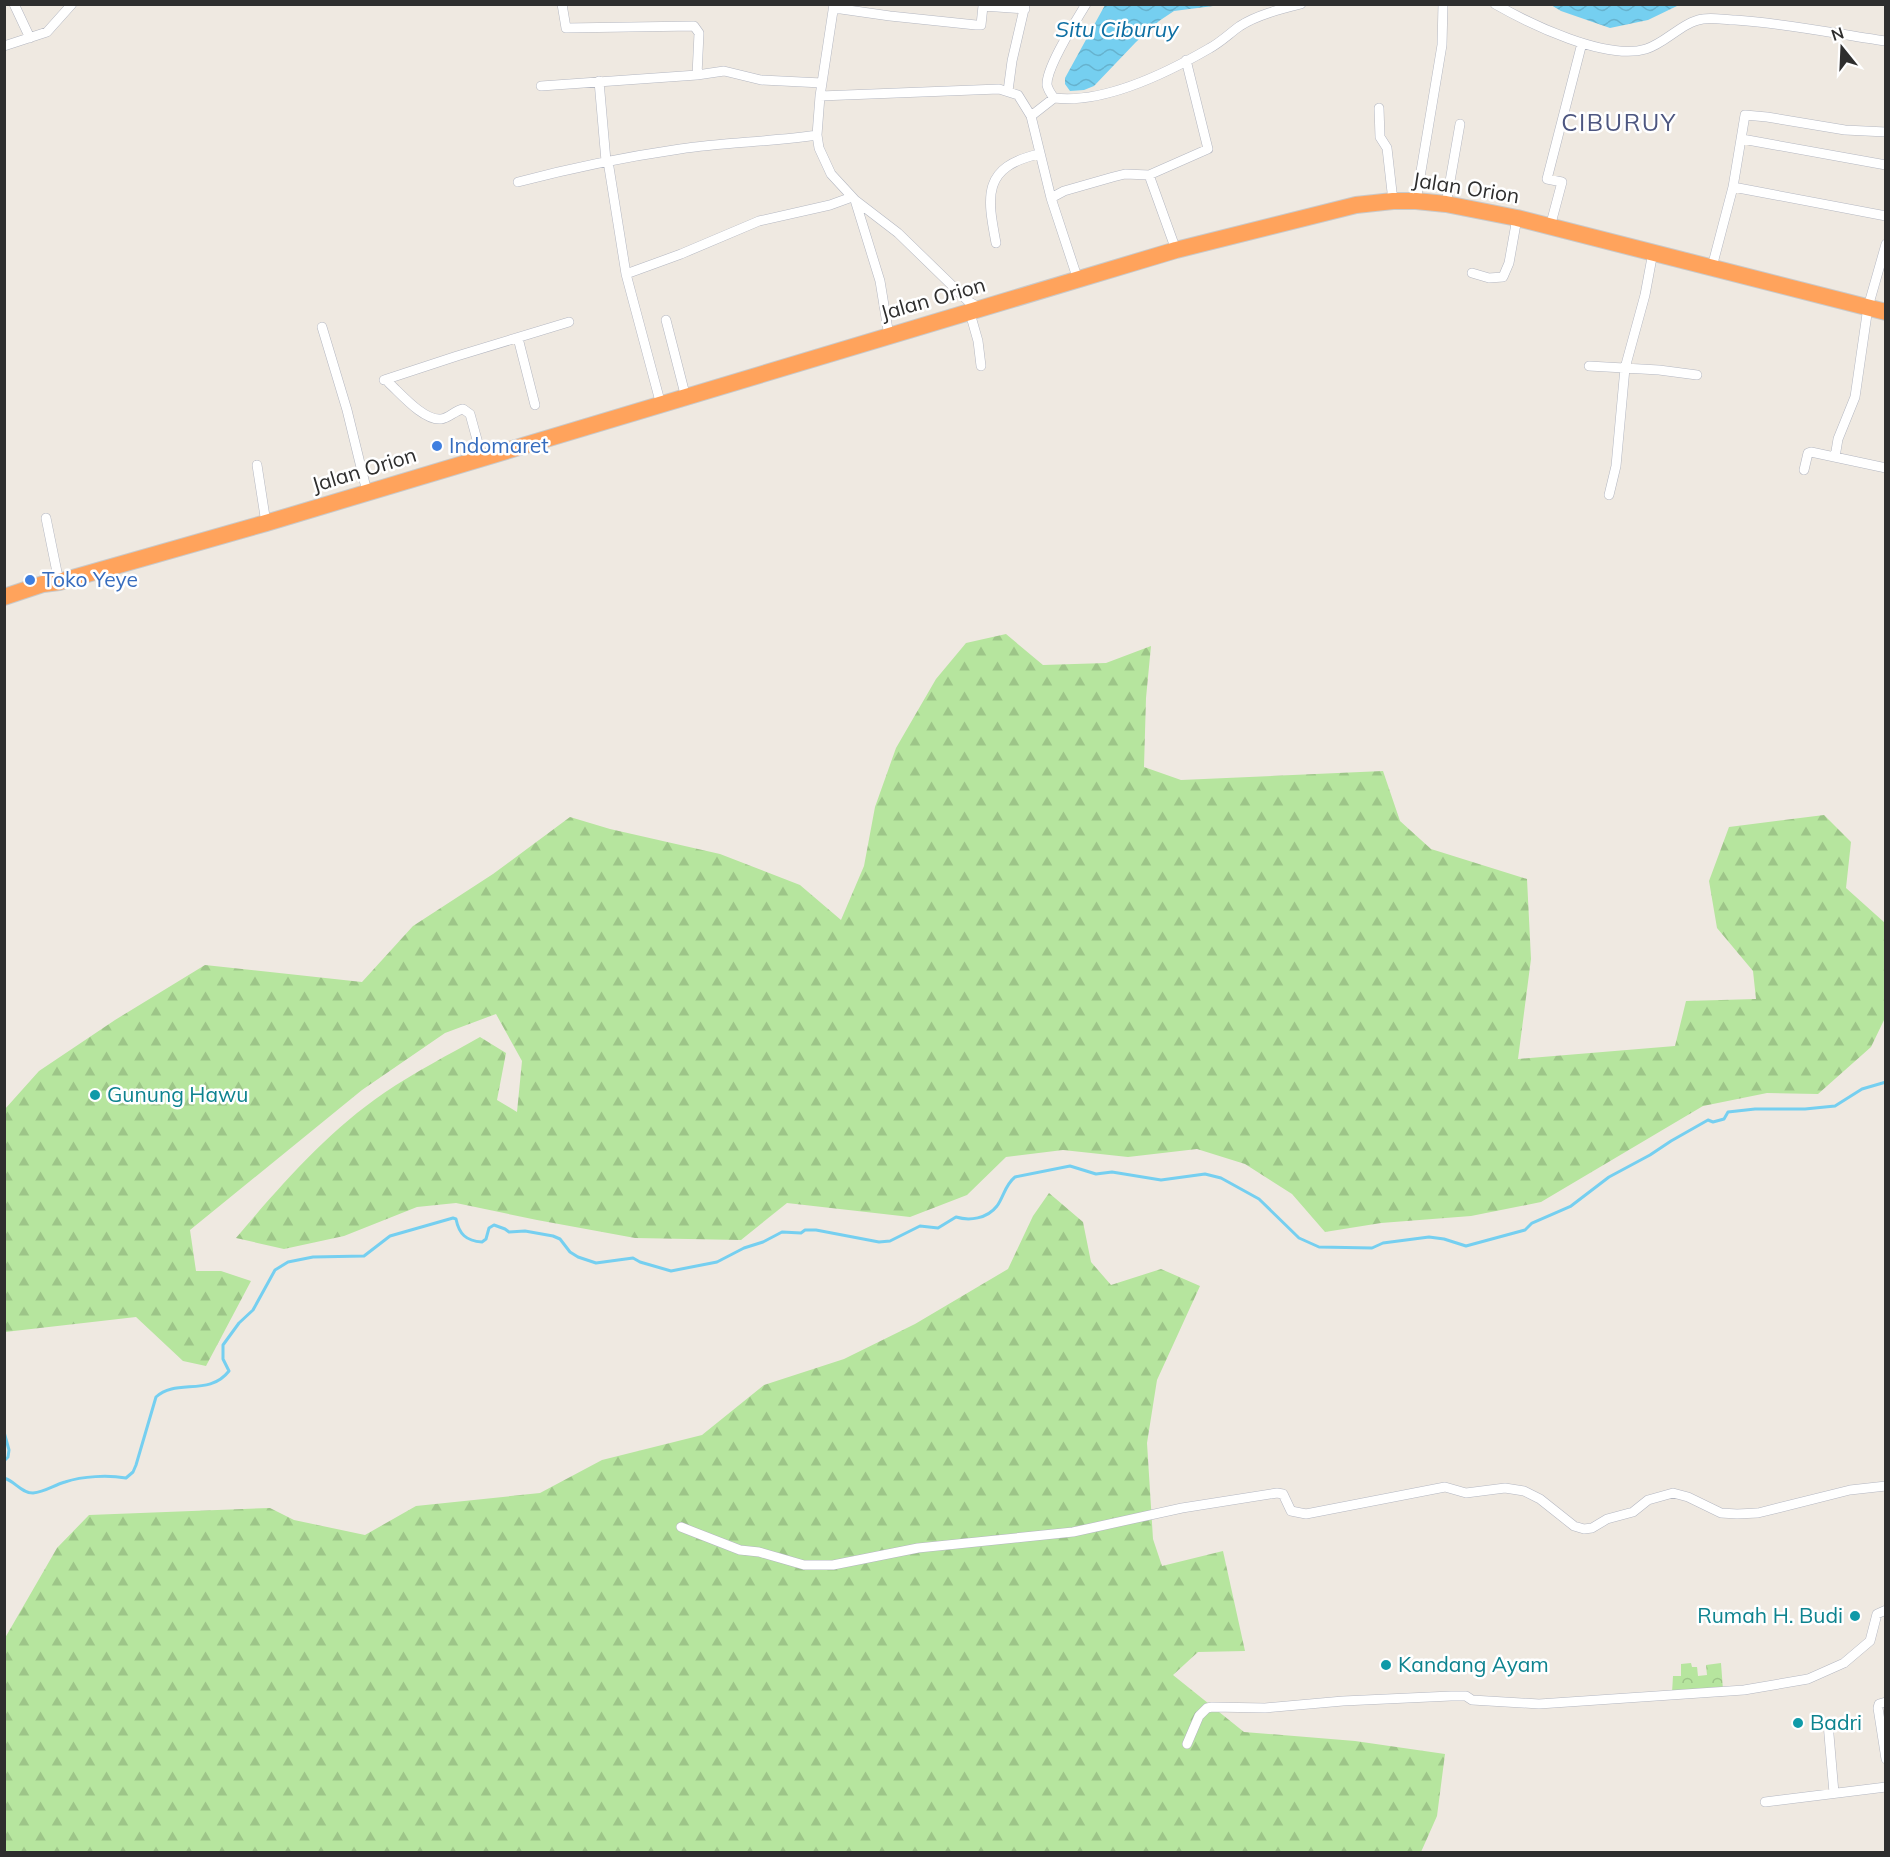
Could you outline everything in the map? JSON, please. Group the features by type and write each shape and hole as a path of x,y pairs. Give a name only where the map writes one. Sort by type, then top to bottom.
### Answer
{"highway":[{"name":"Jalan Orion","path":"4,597 266,523 1176,250 1356,205 1416,201 1446,204 1516,218 1886,312"}],"street":[{"path":"14,4 30,38"},
{"path":"4,46 47,33 72,4"},
{"path":"562,4 566,28 694,26 699,33 697,75"},
{"path":"1053,98 1048,90 1048,77 1086,4"},
{"path":"1031,116 1053,98 1074,100 1100,96 1149,79 1213,47 1243,24 1283,8 1301,4"},
{"path":"1416,201 1442,45 1443,4"},
{"path":"1495,4 1582,43 1609,50 1647,49 1693,22 1703,19 1755,21 1886,41"},
{"path":"981,366 976,311 969,301 898,233 853,199 831,174 819,148 817,135 820,96 834,6 890,16 976,25 981,25 983,6 1025,7 1012,61 1008,91"},
{"path":"1550,227 1562,182 1547,179 1582,43"},
{"path":"1051,198 1064,191 1125,174 1149,175 1208,149 1186,60"},
{"path":"540,86 724,71 761,80 822,83"},
{"path":"599,81 607,161 626,274 661,405"},
{"path":"820,96 974,90 1008,91 1018,95 1031,116 1051,198 1078,280"},
{"path":"1379,108 1380,137 1387,148 1393,201"},
{"path":"1712,267 1733,186 1746,115 1845,130 1886,132"},
{"path":"1446,204 1460,124"},
{"path":"518,182 566,169 680,149 776,141 817,135"},
{"path":"1742,139 1886,165"},
{"path":"996,243 990,211 991,186 997,175 1006,168 1039,154"},
{"path":"1149,175 1176,250"},
{"path":"1733,186 1886,216"},
{"path":"626,274 759,221 853,199"},
{"path":"853,199 880,281 889,336"},
{"path":"1472,273 1489,278 1503,277 1509,263 1516,218"},
{"path":"1835,457 1838,439 1855,397 1868,307 1886,244"},
{"path":"1609,495 1616,466 1625,368 1645,295 1653,252"},
{"path":"666,320 686,398"},
{"path":"482,458 470,414 464,409 454,411 446,418 429,417 412,405 387,379 569,322"},
{"path":"322,327 367,492"},
{"path":"518,338 535,405"},
{"path":"1590,366 1697,375"},
{"path":"1804,470 1808,453 1812,452 1886,468"},
{"path":"257,465 266,523"},
{"path":"46,518 59,582"},
{"path":"681,1527 740,1550 759,1552 804,1564 833,1565 918,1548 1073,1532 1182,1508 1277,1493 1283,1494 1291,1511 1306,1514 1445,1487 1466,1493 1505,1488 1533,1494 1574,1526 1584,1529 1592,1528 1607,1519 1633,1512 1648,1500 1672,1493 1688,1497 1721,1513 1737,1514 1758,1513 1859,1488 1886,1486"},
{"path":"1187,1744 1199,1716 1207,1708 1212,1707 1265,1708 1343,1701 1450,1696 1466,1696 1472,1700 1539,1704 1744,1690 1808,1679 1845,1663 1870,1641 1877,1614 1886,1610"},
{"path":"1886,1702 1879,1704 1878,1708 1886,1759"},
{"path":"1828,1723 1834,1793"},
{"path":"1765,1802 1886,1787"}],"green space":[{"path":"1006,634 1043,665 1106,663 1151,646 1146,698 1144,767 1181,780 1383,771 1400,821 1431,849 1527,879 1531,959 1518,1059 1675,1046 1686,1001 1756,999 1753,971 1717,928 1709,881 1729,827 1824,815 1851,842 1846,888 1885,923 1885,1018 1871,1047 1818,1094 1767,1093 1703,1106 1541,1202 1471,1216 1381,1223 1325,1232 1292,1194 1245,1164 1197,1149 1128,1157 1063,1150 1006,1157 967,1195 910,1217 787,1203 741,1240 635,1238 456,1203 417,1207 344,1236 284,1249 236,1238 324,1142 363,1108 396,1085 480,1037 506,1053 497,1100 517,1112 522,1061 496,1014 445,1033 362,1090 190,1230 196,1271 221,1271 251,1281 206,1366 183,1361 136,1317 5,1332 5,1109 39,1071 115,1020 205,965 362,982 413,926 493,874 570,817 610,829 720,854 800,885 841,920 864,866 875,807 896,748 936,679 966,643"},
{"path":"1049,1193 1083,1222 1091,1262 1111,1285 1161,1269 1200,1286 1157,1380 1147,1443 1153,1539 1162,1566 1223,1551 1245,1651 1198,1652 1173,1675 1244,1732 1355,1741 1445,1754 1437,1816 1421,1852 5,1852 5,1638 57,1548 89,1515 270,1508 294,1520 365,1535 416,1506 540,1493 602,1460 702,1435 764,1385 844,1359 915,1324 1008,1269 1033,1216"},
{"path":"1691,1663 1692,1667 1697,1667 1698,1676 1707,1675 1706,1665 1721,1663 1723,1690 1672,1693 1673,1676 1681,1676 1681,1664"}],"water":[{"name":"Situ Ciburuy","path":"1105,5 1221,5 1174,11 1136,42 1094,86 1084,90 1070,91 1065,84 1065,78"},
{"path":"1551,5 1689,5 1677,6 1648,20 1610,28 1561,11"}],"waterway":[{"path":"4,1478 25,1491 33,1493 80,1478 104,1476 126,1478 133,1472 136,1465 156,1397 164,1391 212,1383 221,1379 229,1371 223,1359 223,1345 239,1323 253,1310 275,1270 288,1262 313,1257 364,1256 390,1236 453,1218 456,1219 464,1236 476,1241 482,1242 486,1239 489,1228 494,1225 509,1232 525,1231 553,1236 560,1239 570,1252 596,1263 633,1258 671,1271 717,1262 782,1232 801,1233 805,1230 816,1230 879,1242 890,1241 920,1226 938,1228 956,1217 972,1219 988,1214 997,1206 1015,1177 1070,1166 1096,1174 1112,1172 1161,1180 1205,1174 1221,1178 1259,1199 1299,1238 1319,1247 1372,1248 1383,1243 1429,1237 1466,1246 1525,1230 1532,1223 1571,1206 1609,1177 1708,1120 1713,1122 1724,1119 1728,1112 1835,1106 1862,1089 1886,1082"},
{"path":"4,1432 9,1450 8,1457 4,1461"}],"place":[{"name":"Indomaret","path":"437,446"},
{"name":"Toko Yeye","path":"30,580"},
{"name":"Gunung Hawu","path":"95,1095"},
{"name":"Rumah H. Budi","path":"1855,1616"},
{"name":"Kandang Ayam","path":"1386,1665"},
{"name":"Badri","path":"1798,1723"}],"district":[{"name":"CIBURUY","path":"1619,123"}]}
